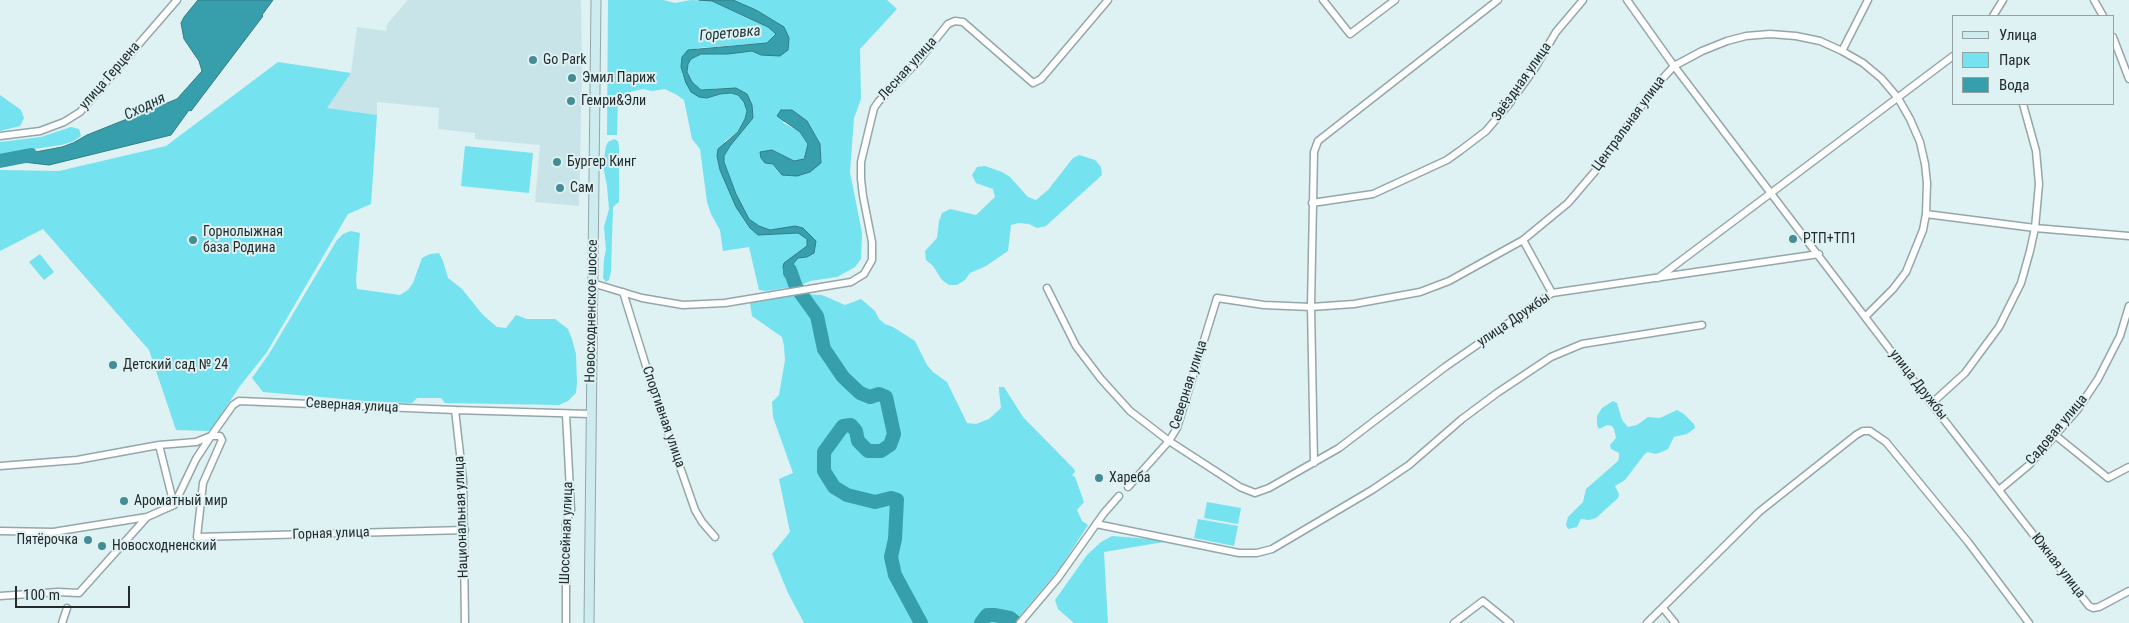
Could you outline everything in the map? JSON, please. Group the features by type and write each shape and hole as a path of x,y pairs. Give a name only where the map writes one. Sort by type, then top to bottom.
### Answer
{"main road":[{"name":"Новосходненское шоссе","path":"589,623 596,0"}],"street":[{"name":"улица Герцена","path":"0,136 40,131 64,122 80,112 177,0"},
{"name":"Лесная улица","path":"623,292 655,301 684,305 714,304 851,282 864,274 869,267 873,252 862,196 861,170 869,123 874,108 919,60 948,24 955,21 963,22 1033,83 1041,79 1108,0"},
{"path":"1323,0 1350,34 1395,0"},
{"path":"1314,463 1311,307 1312,203 1314,152 1318,141 1498,0"},
{"name":"Звёздная улица","path":"1312,203 1373,194 1438,164 1461,150 1486,131 1509,104 1556,32 1583,0"},
{"path":"1627,0 1674,66 1819,254"},
{"path":"1842,50 1868,0"},
{"path":"1994,15 2003,0"},
{"path":"2094,0 2102,15"},
{"name":"Центральная улица","path":"1217,298 1264,306 1311,307 1354,304 1420,292 1449,282 1523,240 1546,224 1568,203 1598,169 1654,88 1674,66 1727,41 1770,34 1796,36 1820,41 1842,50 1862,63 1881,78 1898,98 1920,142 1927,183 1926,214 1923,230 1906,272 1866,316"},
{"path":"2114,38 2129,79"},
{"path":"1657,279 1952,57"},
{"path":"1932,403 1965,373 1999,327 2021,283 2035,228 2039,184 2036,151 2023,105"},
{"path":"1926,214 2035,228 2129,236"},
{"path":"1523,240 1552,293"},
{"name":"улица Дружбы","path":"1047,288 1076,346 1101,379 1130,411 1169,441 1240,487 1255,493 1269,488 1339,448 1445,367 1552,293 1819,254 1999,490"},
{"path":"592,283 623,292"},
{"name":"Спортивная улица","path":"623,292 656,398 695,510 702,522 715,537"},
{"name":"Северная улица","path":"1128,487 1169,441 1178,428 1217,298"},
{"name":"Садовая улица","path":"1999,490 2029,465 2078,409 2098,379 2120,336 2129,306"},
{"path":"1096,524 1239,553 1257,553 1272,549 1372,490 1409,465 1462,419 1551,357 1582,344 1702,325"},
{"name":"Северная улица","path":"174,505 196,459 233,405 239,401 590,414"},
{"name":"Национальная улица","path":"455,410 463,480 466,623"},
{"name":"Шоссейная улица","path":"566,414 571,510 566,522 566,623"},
{"path":"1647,623 1759,512 1863,431 1870,431 1886,442 1962,534 2029,623"},
{"path":"2055,435 2108,478 2129,467"},
{"path":"0,466 77,460 159,445 196,442 211,436"},
{"name":"Горная улица","path":"211,436 220,436 222,440 203,484 197,538 465,530"},
{"path":"0,531 53,532 122,519 147,517 174,505 159,445"},
{"name":"Южная улица","path":"1999,490 2090,606 2099,608 2129,591"},
{"path":"1020,623 1058,578 1096,524 1119,496"},
{"path":"0,596 58,592 79,593 147,517"},
{"path":"1454,623 1483,600 1510,623"},
{"path":"62,623 67,608"},
{"path":"1664,608 1675,623"}],"shaded area":[{"path":"408,0 581,0 582,71 579,206 535,202 540,145 475,139 475,133 438,129 439,108 377,102 377,115 326,108 351,73 357,27 386,31 387,24"}],"green space":[{"path":"608,0 663,0 675,3 691,0 712,1 768,27 776,34 767,43 697,48 682,74 707,98 731,93 738,95 744,102 747,111 745,119 738,132 725,141 720,170 758,235 798,233 807,239 807,246 785,263 784,275 792,287 766,291 759,290 749,247 723,251 720,230 707,202 700,149 692,139 684,100 665,89 652,91 643,89 626,93 618,99 617,135 607,135"},
{"path":"733,0 887,0 897,9 860,49 861,99 854,118 850,172 862,233 861,259 855,267 837,277 810,281 800,286 794,274 793,264 798,258 807,257 816,241 795,226 770,230 759,226 749,219 736,194 724,162 724,156 730,146 753,118 747,94 724,88 701,90 692,82 687,72 691,59 701,54 728,54 752,51 761,55 789,38 756,10","holes":["807,121 820,144 821,162 782,175 773,164 772,150 794,161 803,159 808,144 800,132 782,122"]},
{"name":"Горнолыжная база Родина","path":"278,62 351,73 327,108 377,115 371,204 348,214 267,352 240,386 210,431 176,430 149,350 43,229 0,251 0,170 59,171 166,146"},
{"path":"0,95 21,110 24,118 20,126 0,131"},
{"path":"71,127 79,129 81,136 72,142 0,154 0,142 41,137"},
{"path":"614,139 618,141 619,148 619,202 613,207 611,271 609,280 606,282 603,278 606,249 604,227 609,209 603,165 606,146 608,142"},
{"path":"465,146 533,153 529,193 461,186"},
{"path":"1079,155 1095,160 1101,167 1102,175 1046,226 1037,228 1029,224 1019,223 1011,225 1008,251 986,266 970,273 965,280 957,285 949,285 942,280 933,266 926,260 925,251 937,238 942,213 950,209 976,215 995,197 993,189 976,183 972,175 977,167 985,166 1002,172 1010,177 1028,197 1036,200 1048,190 1073,158"},
{"path":"351,231 360,233 357,289 400,295 408,290 413,283 422,258 430,254 439,253 448,278 462,289 483,315 497,327 506,328 516,315 527,319 555,319 568,329 572,339 576,354 576,393 568,401 559,405 445,403 441,398 417,398 412,403 377,402 263,392 252,378 269,354 337,240 343,234"},
{"path":"40,254 54,272 44,280 29,262"},
{"path":"804,294 822,295 845,305 861,299 875,311 879,319 885,324 915,341 927,365 947,382 967,423 976,424 989,419 1001,408 999,387 1004,387 1023,417 1074,469 1075,472 1072,475 1075,477 1084,502 1077,510 1082,521 1088,525 1060,568 1014,623 804,623 788,593 772,554 790,532 779,479 793,473 773,417 772,402 779,395 785,360 784,346 782,337 752,316 750,303"},
{"path":"1613,401 1617,403 1622,420 1628,427 1637,425 1648,417 1660,418 1677,410 1694,424 1695,428 1687,434 1674,437 1668,449 1664,451 1656,454 1647,452 1625,480 1615,486 1619,494 1618,498 1596,518 1589,520 1581,519 1577,527 1568,529 1566,525 1568,517 1583,502 1586,489 1618,461 1619,453 1611,449 1610,445 1616,438 1614,429 1612,426 1607,425 1599,429 1597,425 1597,416 1602,408"},
{"path":"1207,502 1241,508 1238,524 1204,518"},
{"path":"1198,519 1238,526 1234,546 1194,538"},
{"path":"1112,536 1163,540 1164,542 1104,552 1108,623 1074,623 1058,609 1055,600 1087,555 1101,542"}],"water":[{"path":"198,0 273,0 263,16 171,135 49,165 23,162 14,158 62,147 177,99 202,71 199,61 184,39 181,23"},
{"path":"699,0 733,0 756,10 784,27 789,38 788,50 780,56 761,55 752,51 728,54 701,54 691,59 687,72 692,82 701,90 736,88 747,94 752,105 753,118 730,146 724,156 724,162 736,194 749,219 759,226 770,230 795,226 803,228 816,241 814,253 807,257 798,258 793,264 794,274 800,286 792,287 784,275 783,267 784,263 807,246 807,239 798,233 758,235 750,228 736,207 720,170 717,156 718,149 738,132 747,111 744,102 738,95 731,93 707,98 699,97 691,92 681,67 682,57 688,50 767,43 776,34 768,27 712,1"},
{"path":"781,110 792,110 807,121 820,144 821,163 810,172 797,176 782,175 773,164 765,163 761,158 760,152 772,150 794,161 804,159 808,144 800,132 777,116"}],"waterway":[{"name":"Сходня","path":"0,161 31,155"},
{"name":"Горетовка","path":"790,270 796,287 817,316 824,349 843,377 860,393 870,397 879,394 886,397 894,434 890,445 881,451 868,451 858,441 856,431 851,425 843,426 824,452 824,471 834,487 847,495 875,502 891,498 897,500 895,539 891,557 895,575 921,623"},
{"name":"Горетовка","path":"981,623 987,615 1010,618 1016,623"}],"place":[{"name":"Go Park","path":"533,60"},
{"name":"Эмил Париж","path":"572,78"},
{"name":"Гемри&Эли","path":"571,101"},
{"name":"Бургер Кинг","path":"557,162"},
{"name":"Сам","path":"560,188"},
{"name":"РТП+ТП1","path":"1793,239"},
{"name":"Горнолыжная база Родина","path":"193,240"},
{"name":"Детский сад № 24","path":"113,365"},
{"name":"Хареба","path":"1099,478"},
{"name":"Ароматный мир","path":"124,501"},
{"name":"Пятёрочка","path":"88,540"},
{"name":"Новосходненский","path":"102,546"}]}
